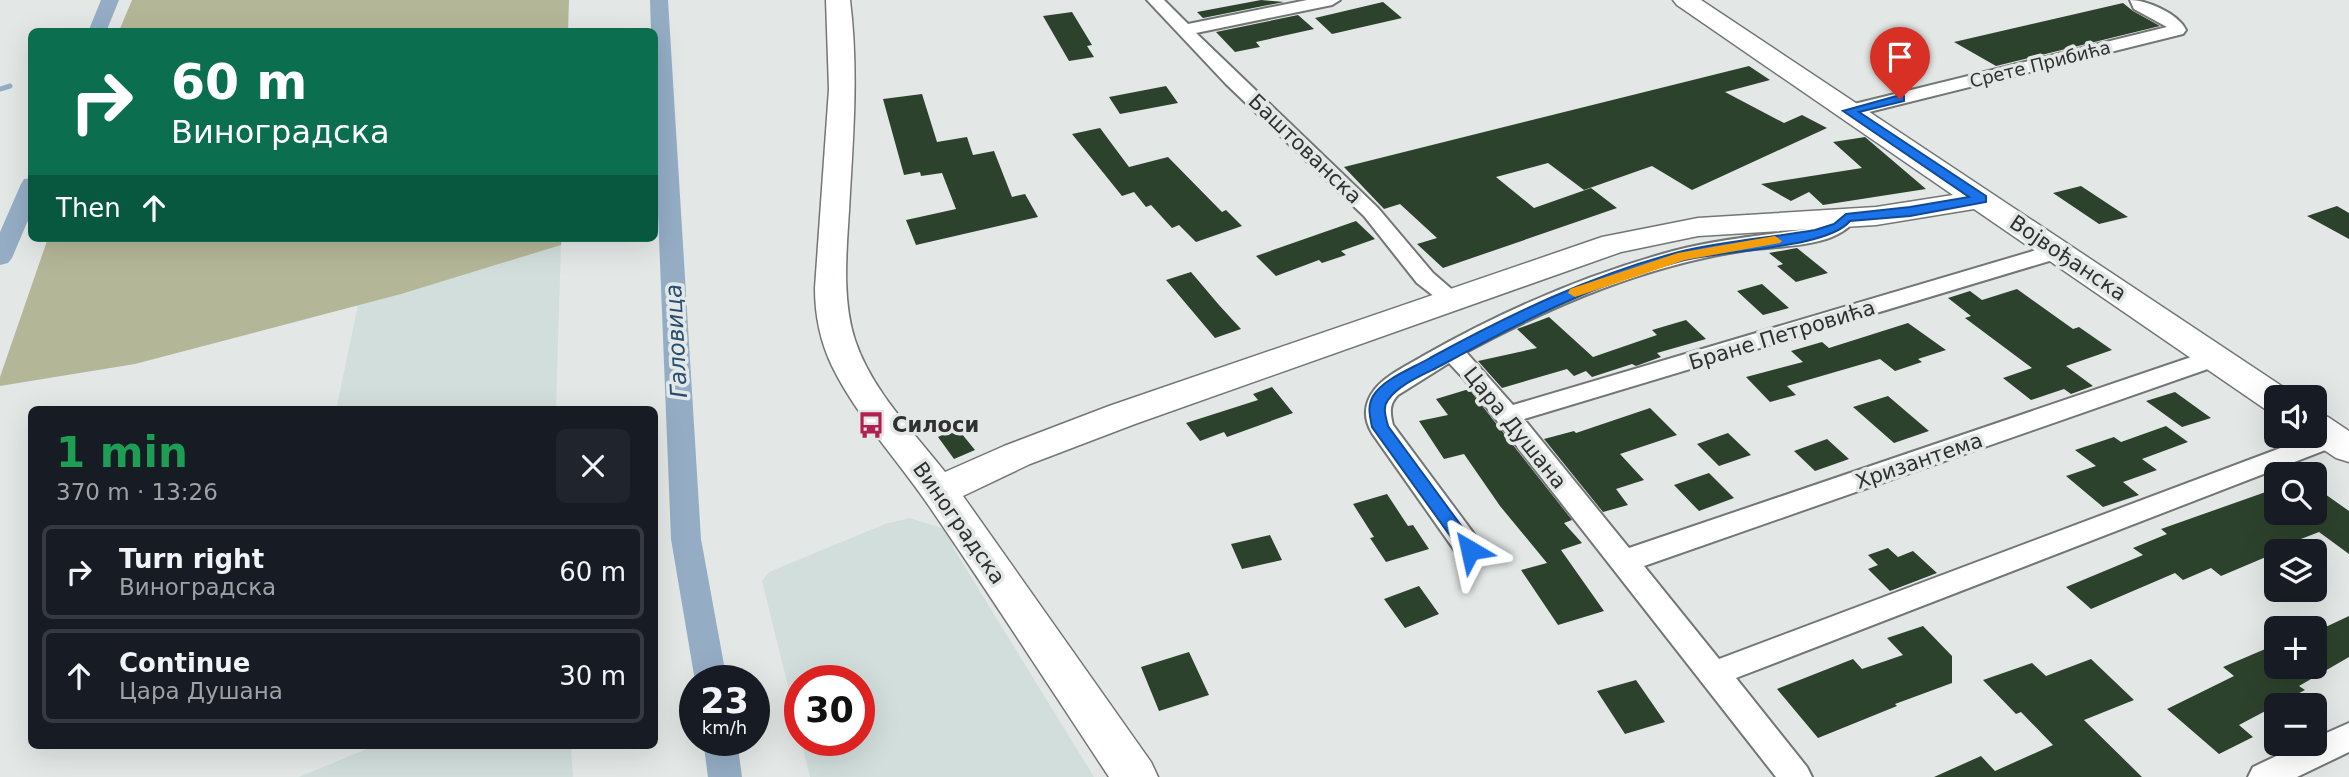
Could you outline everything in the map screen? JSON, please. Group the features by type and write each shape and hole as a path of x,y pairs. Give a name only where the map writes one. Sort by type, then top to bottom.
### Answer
{"street":[{"name":"Виноградска","path":"838,0 842,41 841,103 832,265 838,344 858,379 1136,777"},
{"name":"Баштованска","path":"1155,0 1371,212 1425,278 1448,296"},
{"path":"1183,30 1332,0"},
{"name":"Војвођанска","path":"1685,0 2264,391"},
{"name":"Срете Прибића","path":"1849,111 2178,29 2140,5 2138,0"},
{"name":"Цара Душана","path":"1796,777 1506,416 1451,352 1527,313 1633,271 1683,256 1818,234 1838,227 1846,218 1910,212 1981,199"},
{"path":"938,491 1017,455 1122,415 1448,296 1594,250 1649,234 1743,222 1846,218"},
{"name":"Бране Петровића","path":"1506,416 2057,251"},
{"path":"1451,352 1389,389 1381,397 1376,411 1381,427 1470,550"},
{"name":"Хризантема","path":"1622,562 2214,358"},
{"path":"1713,674 2332,438"},
{"path":"2264,777 2349,737"}],"shaded area":[{"path":"561,245 556,406 337,406 358,305"},
{"path":"910,518 947,530 954,549 1094,777 810,777 805,756 875,756 875,665 784,665 784,670 762,581 769,572 885,524"},
{"path":"367,749 571,749 573,777 299,777"}],"green space":[{"path":"132,0 569,0 568,28 120,28"},
{"path":"47,242 561,242 561,245 401,294 135,364 0,386 0,377"}],"building":[{"path":"1261,0 1284,2 1203,18 1197,12"},
{"path":"1383,2 1402,18 1332,34 1315,18"},
{"path":"2123,3 2160,26 1996,66 1954,42"},
{"path":"1072,12 1092,45 1087,46 1094,57 1069,61 1043,16"},
{"path":"1298,15 1314,29 1256,42 1260,47 1235,52 1216,32"},
{"path":"1749,66 1770,80 1725,92 1784,123 1802,115 1827,128 1692,190 1652,166 1584,190 1548,163 1496,177 1534,208 1591,188 1617,208 1443,268 1417,244 1437,238 1400,204 1384,209 1344,167"},
{"path":"1166,86 1178,103 1120,114 1109,97"},
{"path":"922,94 937,142 967,137 973,155 994,151 1012,197 1025,194 1038,217 916,245 906,220 956,209 942,173 921,176 920,172 904,175 883,99"},
{"path":"1100,128 1129,167 1168,157 1222,212 1226,210 1242,226 1196,242 1179,225 1172,228 1151,205 1146,207 1134,192 1122,196 1072,134"},
{"path":"1865,137 1926,189 1823,205 1809,192 1791,201 1761,184 1862,168 1833,142"},
{"path":"2081,186 2128,217 2099,224 2053,193"},
{"path":"2337,206 2349,213 2349,239 2307,216"},
{"path":"1356,221 1375,239 1341,251 1346,255 1322,263 1319,260 1276,276 1256,256"},
{"path":"1797,248 1828,273 1796,282 1777,266 1783,264 1769,253"},
{"path":"1191,272 1241,329 1215,338 1166,280"},
{"path":"1762,284 1789,308 1763,315 1737,291"},
{"path":"2017,289 2073,329 2079,327 2112,350 2066,366 2093,386 2071,394 2064,389 2031,400 2003,378 2032,368 1965,318 1971,316 1948,298 1970,291 1982,300"},
{"path":"1549,317 1593,357 1657,335 1652,330 1686,320 1706,339 1657,353 1661,357 1636,366 1632,364 1592,377 1586,371 1574,376 1567,369 1502,388 1478,361 1537,348 1517,329"},
{"path":"1908,323 1946,350 1918,359 1922,362 1895,371 1880,359 1787,386 1796,395 1770,402 1746,377 1803,362 1791,351 1822,342 1829,348"},
{"path":"1272,387 1293,413 1227,437 1224,432 1200,441 1186,423 1258,400 1253,394"},
{"path":"1469,389 1572,520 1564,523 1582,543 1561,550 1604,611 1558,625 1521,570 1547,563 1500,506 1464,454 1444,459 1419,421 1448,415 1436,399"},
{"path":"2175,392 2211,418 2182,427 2146,401"},
{"path":"1888,396 1929,431 1894,443 1853,407"},
{"path":"1650,408 1677,435 1620,454 1644,480 1616,489 1628,505 1603,512 1544,439 1574,431 1576,433"},
{"path":"2166,426 2188,442 2142,459 2157,470 2123,482 2139,495 2103,507 2066,476 2096,466 2075,450 2114,437 2121,442"},
{"path":"957,428 975,450 954,459 938,437"},
{"path":"1728,433 1751,455 1719,466 1697,444"},
{"path":"1827,439 1849,459 1815,471 1794,451"},
{"path":"1709,473 1734,498 1699,511 1674,485"},
{"path":"2264,493 2264,525 2327,525 2327,495 2349,511 2349,554 2319,532 2301,539 2264,539 2264,558 2221,576 2211,568 2183,580 2175,573 2091,609 2066,587 2143,555 2133,548 2167,534 2161,529"},
{"path":"1387,494 1408,526 1413,525 1429,549 1386,562 1353,504"},
{"path":"1270,535 1282,560 1242,569 1231,544"},
{"path":"1888,548 1898,557 1913,551 1937,573 1890,591 1868,569 1878,565 1868,555"},
{"path":"1419,586 1439,614 1405,628 1384,599"},
{"path":"2349,616 2349,657 2327,670 2327,626"},
{"path":"1923,626 1952,656 1952,683 1895,704 1897,706 1818,738 1777,689 1853,659 1862,669 1903,655 1887,638"},
{"path":"2264,650 2264,679 2311,679 2299,686 2305,690 2299,693 2264,693 2264,712 2239,725 2253,737 2219,754 2167,709 2234,676 2223,667"},
{"path":"1189,652 1209,695 1159,711 1141,667"},
{"path":"2091,659 2134,700 2084,720 2142,777 1934,777 1981,756 1995,771 2053,745 2021,712 2016,714 1983,680 2032,663 2046,676"},
{"path":"1636,680 1665,722 1625,734 1597,691"}],"waterway":[{"path":"99,28 110,0"},
{"name":"Галовица","path":"659,0 686,539 708,665"},
{"path":"0,89 10,86"},
{"path":"0,258 28,193"},
{"name":"Галовица","path":"722,756 725,777"}],"slow traffic":[{"path":"1575,293 1629,272 1683,256 1775,241"}],"place":[{"name":"Силоси","path":"871,425"}],"route":[{"path":"1470,550 1381,427 1376,411 1381,397 1402,381 1504,324 1582,290 1642,268 1683,256 1818,234 1838,227 1846,218 1910,212 1981,199 1849,111 1900,99"}]}
